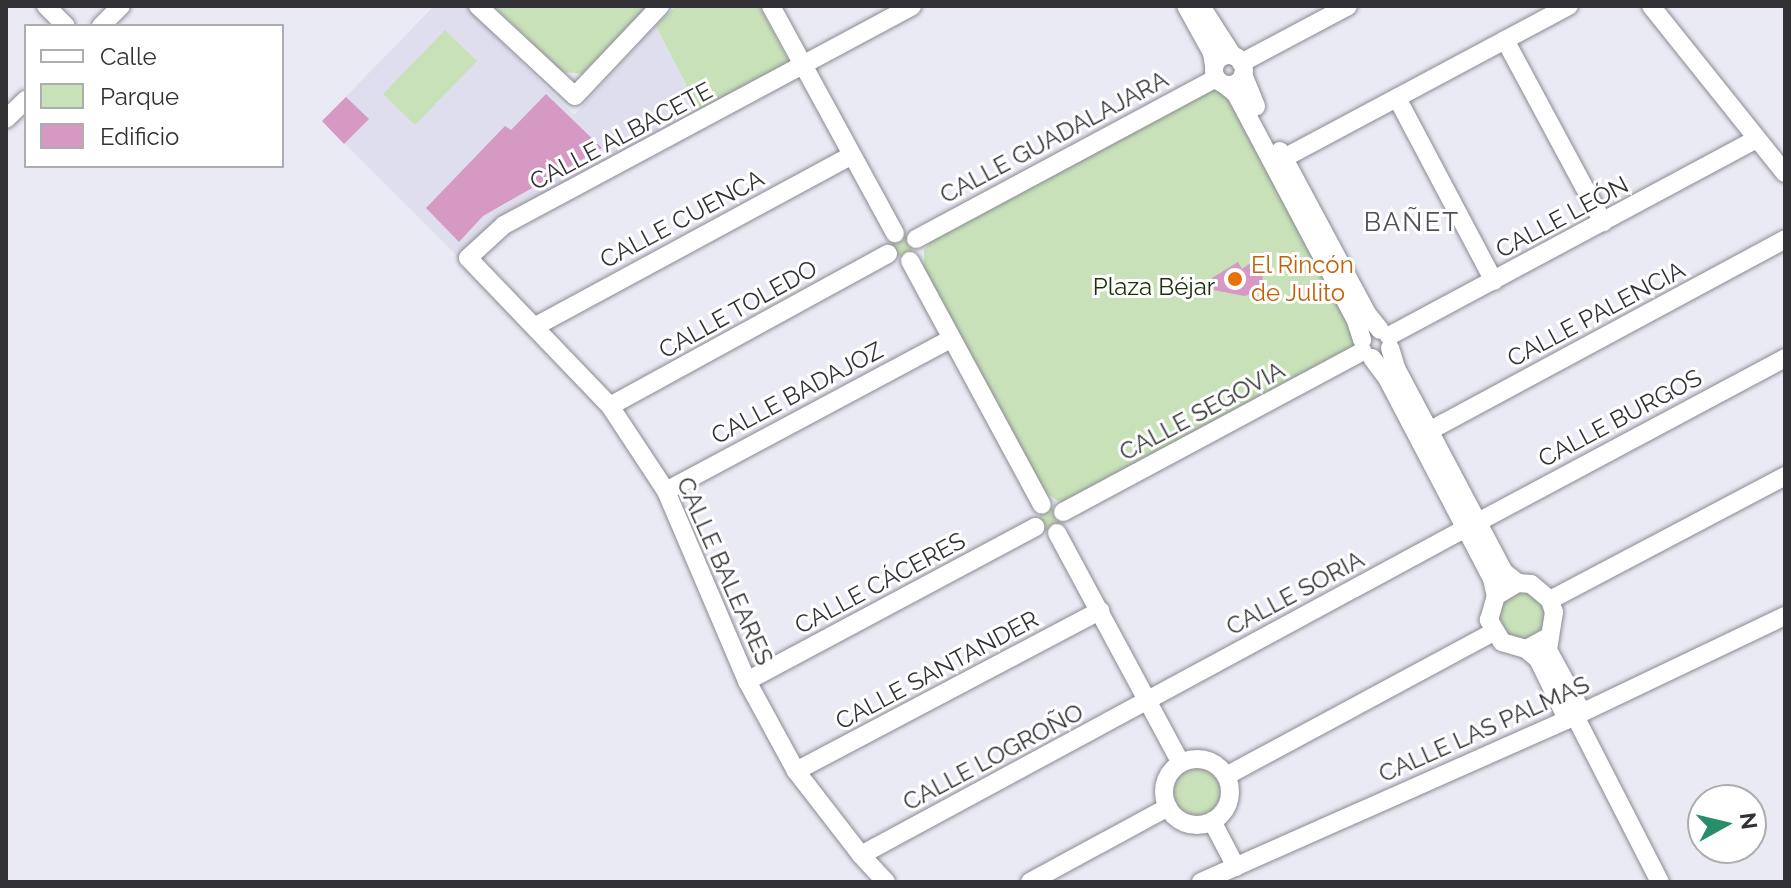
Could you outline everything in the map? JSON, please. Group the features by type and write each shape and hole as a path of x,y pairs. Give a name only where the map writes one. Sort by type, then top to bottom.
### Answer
{"street":[{"path":"46,6 64,24"},
{"path":"103,24 121,6"},
{"path":"478,6 575,96 660,6"},
{"path":"771,6 895,233"},
{"name":"CALLE ALBACETE","path":"468,258 504,225 912,6"},
{"path":"1186,6 1212,53 1218,76 1242,107 1356,321 1366,350 1387,378 1472,525 1504,572 1518,583 1531,584 1550,600 1554,625 1548,637 1548,650 1575,716 1660,882"},
{"path":"1201,6 1239,64 1245,88 1368,315 1386,338 1396,368 1472,525 1492,579 1496,596 1489,620 1493,632 1502,642 1526,649 1538,659 1575,716"},
{"path":"1218,76 1221,57 1239,64 1348,6"},
{"path":"1284,158 1569,6"},
{"path":"1651,6 1785,173"},
{"path":"1505,40 1603,222"},
{"path":"1218,76 1236,83 1239,64"},
{"name":"CALLE GUADALAJARA","path":"916,239 1218,76"},
{"path":"1397,98 1494,281"},
{"path":"6,119 24,102"},
{"name":"CALLE LEÓN","path":"1386,338 1757,139"},
{"name":"CALLE CUENCA","path":"536,326 852,155"},
{"path":"907,231 916,239 917,251 910,261 898,262 888,254 887,242 895,233 907,231"},
{"name":"CALLE PALENCIA","path":"1429,431 1785,239"},
{"name":"CALLE TOLEDO","path":"610,406 888,254"},
{"name":"CALLE BALEARES","path":"468,258 610,406 666,491 747,681 796,771 861,855 886,882"},
{"path":"910,261 1042,505"},
{"path":"1366,350 1369,331 1386,338"},
{"name":"CALLE BADAJOZ","path":"666,491 952,338"},
{"path":"1366,350 1383,357 1386,338"},
{"name":"CALLE SEGOVIA","path":"1063,512 1366,350"},
{"name":"CALLE BURGOS","path":"1472,525 1785,358"},
{"path":"1550,600 1785,476"},
{"path":"1054,504 1063,512 1065,524 1057,533 1045,535 1036,527 1034,515 1042,505 1054,504"},
{"name":"CALLE SORIA","path":"1148,701 1472,525"},
{"name":"CALLE CÁCERES","path":"747,681 1036,527"},
{"path":"1057,533 1181,763"},
{"path":"1496,596 1518,583"},
{"name":"CALLE SANTANDER","path":"796,771 1100,611"},
{"name":"CALLE LAS PALMAS","path":"1201,882 1575,716 1785,616"},
{"path":"1226,776 1493,632"},
{"path":"1526,649 1548,637"},
{"name":"CALLE LOGROÑO","path":"861,855 1148,701"},
{"path":"1206,760 1226,776 1228,802 1212,821 1187,823 1168,807 1165,782 1181,763 1206,760"},
{"path":"1030,882 1168,807"},
{"path":"1212,821 1236,867"}],"shaded area":[{"path":"434,6 465,6 574,115 656,26 700,113 499,216 459,258 322,121"}],"green space":[{"path":"494,6 647,6 582,74 563,72"},
{"path":"676,6 759,6 792,67 701,114 656,26"},
{"path":"445,30 477,61 415,125 383,94"},
{"name":"Plaza Béjar","path":"1213,87 1228,95 1351,326 1356,341 1352,348 1064,502 1058,501 1046,493 924,268 924,250 932,240"},
{"path":"902,235 910,238 913,246 910,254 902,257 894,254 891,246 894,238"},
{"path":"1050,509 1058,512 1061,520 1058,528 1050,531 1042,528 1039,520 1042,512"},
{"path":"1522,593 1538,600 1545,616 1538,632 1522,639 1506,632 1499,616 1506,600"},
{"path":"1197,769 1213,776 1220,792 1213,808 1197,815 1181,808 1174,792 1181,776"}],"building":[{"path":"546,94 602,148 483,216 459,242 426,208 505,126 511,130"},
{"path":"346,97 369,119 344,144 322,121"},
{"path":"1238,262 1242,269 1249,264 1262,273 1264,291 1244,296 1214,290 1212,278"}],"place":[{"name":"El Rincón de Julito","path":"1235,279"}],"district":[{"name":"BAÑET","path":"1412,223"}]}
